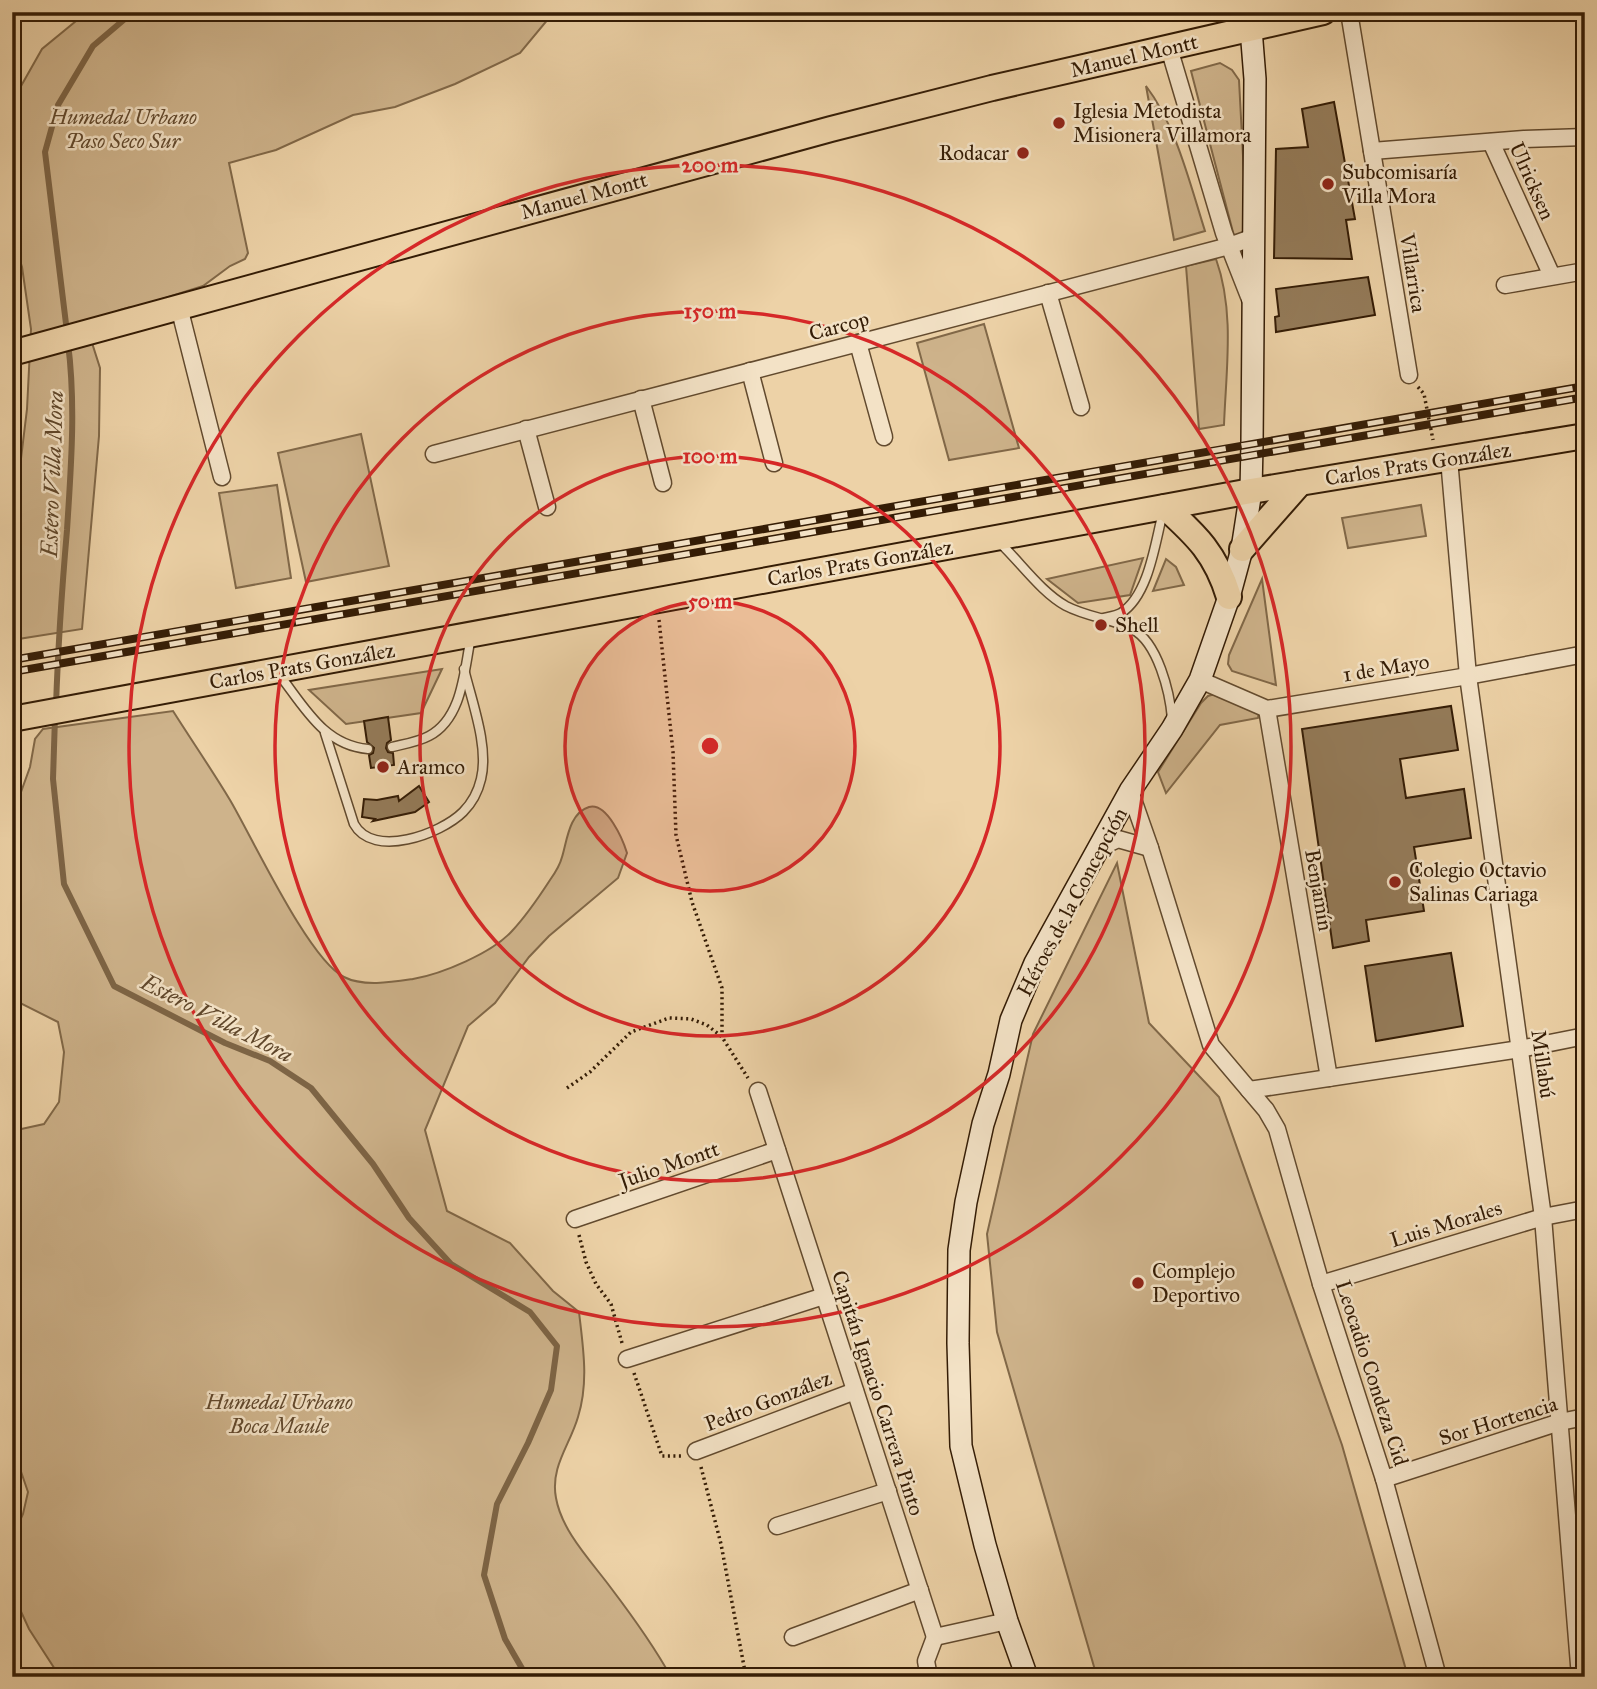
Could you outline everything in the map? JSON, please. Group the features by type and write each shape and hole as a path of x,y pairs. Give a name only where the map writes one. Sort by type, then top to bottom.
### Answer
{"main road":[{"name":"Manuel Montt","path":"12,353 831,129 992,88 1169,48 1249,21 1323,12"},
{"name":"Carlos Prats González","path":"16,718 1251,491 1585,436"},
{"path":"1242,549 1300,483"},
{"path":"1165,507 1191,530 1212,555 1229,597"}],"street":[{"name":"Villarrica","path":"1349,12 1409,375"},
{"name":"Héroes de la Concepción","path":"1027,1677 985,1545 961,1446 959,1250 982,1124 999,1074 1011,1020 1035,963 1097,849 1200,680 1229,597 1242,549 1251,491 1255,79 1249,21"},
{"name":"Héroes de la Concepción","path":"1169,48 1229,246 1253,306"},
{"name":"Ulricksen","path":"1371,151 1585,137"},
{"name":"Ulricksen","path":"1491,142 1552,276"},
{"name":"Carcop","path":"434,454 1229,246 1254,237"},
{"path":"1505,285 1585,271"},
{"path":"1048,293 1082,407"},
{"path":"180,307 222,477"},
{"path":"858,343 884,438"},
{"path":"750,371 774,463"},
{"path":"641,400 663,483"},
{"path":"526,429 547,507"},
{"name":"Millabú","path":"1449,459 1468,676 1543,1217 1580,1677"},
{"name":"1 de Mayo","path":"1267,709 1585,654"},
{"path":"1200,680 1267,709"},
{"name":"Benjamín","path":"1267,709 1329,1078"},
{"name":"Leocadio Condeza Cid","path":"1130,791 1211,1045 1266,1110 1277,1129 1321,1284 1384,1479 1438,1677"},
{"path":"1097,849 1118,839 1150,848"},
{"path":"1250,1090 1520,1049 1585,1036"},
{"name":"Capitán Ignacio Carrera Pinto","path":"758,1091 935,1637"},
{"name":"Julio Montt","path":"575,1219 777,1150"},
{"name":"Luis Morales","path":"1321,1284 1543,1217 1585,1209"},
{"path":"627,1359 824,1296"},
{"name":"Pedro González","path":"696,1451 855,1391"},
{"name":"Sor Hortencia","path":"1384,1479 1560,1422 1585,1417"},
{"path":"777,1526 888,1491"},
{"path":"793,1637 920,1590"},
{"path":"929,1677 926,1661 935,1637 1007,1620"}],"lane":[{"path":"1100,619 1120,614 1142,591 1165,507"},
{"path":"996,538 1051,595 1067,606 1133,629 1149,642 1170,696 1172,729"},
{"path":"392,747 432,735 448,720 457,703 472,635"},
{"path":"325,733 354,824 361,834 375,841 399,840 440,828 462,813 471,802 481,777 482,746 464,669"},
{"path":"276,671 325,733 343,744 369,749"}],"path":[{"path":"1409,375 1424,394 1434,445 1421,448 1424,463"},
{"path":"656,601 673,752 676,835 692,902 722,988 722,1037"},
{"path":"567,1088 590,1072 631,1032 669,1018 691,1019 707,1025 722,1037 736,1062 758,1091"},
{"path":"575,1219 586,1262 596,1284 611,1304 653,1437 662,1456 679,1457 696,1451 721,1544 746,1677"}],"green space":[{"name":"Humedal Urbano Paso Seco Sur","path":"87,12 554,12 520,53 455,84 395,107 353,115 276,150 229,163 248,253 245,259 230,266 203,286 130,307 86,324 100,368 99,436 82,629 12,640 12,533 27,409 31,329 22,267 14,242 12,102 42,49"},
{"path":"1220,63 1232,70 1239,80 1247,232 1234,236 1191,71"},
{"path":"1146,86 1174,137 1205,231 1174,240"},
{"path":"1216,259 1226,300 1227,320 1224,425 1199,429 1186,266"},
{"path":"984,324 1019,448 949,460 917,343"},
{"path":"361,434 389,566 306,582 278,453"},
{"path":"277,485 291,578 236,588 219,493"},
{"path":"1421,505 1426,536 1348,548 1342,518"},
{"path":"1143,558 1130,595 1078,603 1047,579"},
{"path":"1166,559 1176,567 1184,585 1153,591"},
{"path":"1262,579 1276,685 1232,671 1228,664 1229,655"},
{"path":"442,669 421,713 346,724 309,690"},
{"path":"1215,694 1259,712 1258,718 1220,725 1166,793 1158,772 1201,703 1208,696"},
{"name":"Humedal Urbano Boca Maule","path":"173,711 230,800 299,924 330,966 352,980 378,983 413,979 480,955 512,931 537,900 559,866 570,828 582,810 596,807 602,810 618,831 627,853 618,878 549,936 529,957 495,1003 468,1026 425,1130 447,1211 510,1243 553,1291 579,1312 584,1364 583,1391 575,1427 556,1476 559,1511 571,1535 635,1621 671,1677 60,1677 29,1629 12,1592 12,1538 23,1514 28,1492 17,1460 12,1455 12,1131 44,1124 59,1102 64,1052 58,1022 12,999 12,817 30,767 35,739 43,729"},
{"name":"Complejo Deportivo","path":"1117,863 1149,1023 1219,1097 1342,1445 1408,1677 1097,1677 997,1332 987,1234 1033,1034"}],"building":[{"path":"1334,102 1355,219 1346,220 1352,259 1274,258 1276,149 1308,147 1302,109"},
{"path":"1368,277 1375,315 1276,332 1275,317 1279,316 1276,289"},
{"path":"1451,706 1458,750 1400,759 1406,798 1464,789 1471,838 1414,847 1424,911 1366,920 1369,941 1333,948 1302,729"},
{"path":"388,717 391,740 386,748 393,753 394,765 371,768 369,755 374,748 367,742 364,721"},
{"path":"419,786 429,802 415,812 373,821 375,819 362,817 364,799 377,800 398,796 399,801"},
{"path":"1451,953 1463,1026 1376,1041 1365,966"}],"waterway":[{"name":"Estero Villa Mora","path":"67,332 45,152 58,105 93,46 133,12"},
{"name":"Estero Villa Mora","path":"56,706 72,436 68,343"},
{"name":"Estero Villa Mora","path":"55,717 53,779 64,884 114,986 225,1043 270,1061 311,1088 373,1164 409,1218 451,1264 530,1312 557,1346 551,1390 497,1504 484,1575 505,1639 527,1677"}],"railway":[{"path":"12,660 1585,386"},
{"path":"12,672 1585,397"}],"place":[{"name":"Iglesia Metodista Misionera Villamora","path":"1059,123"},
{"name":"Rodacar","path":"1023,153"},
{"name":"Subcomisaría Villa Mora","path":"1328,184"},
{"name":"Shell","path":"1101,625"},
{"name":"Aramco","path":"383,767"},
{"name":"Colegio Octavio Salinas Cariaga","path":"1395,882"},
{"name":"Complejo Deportivo","path":"1138,1283"}]}
